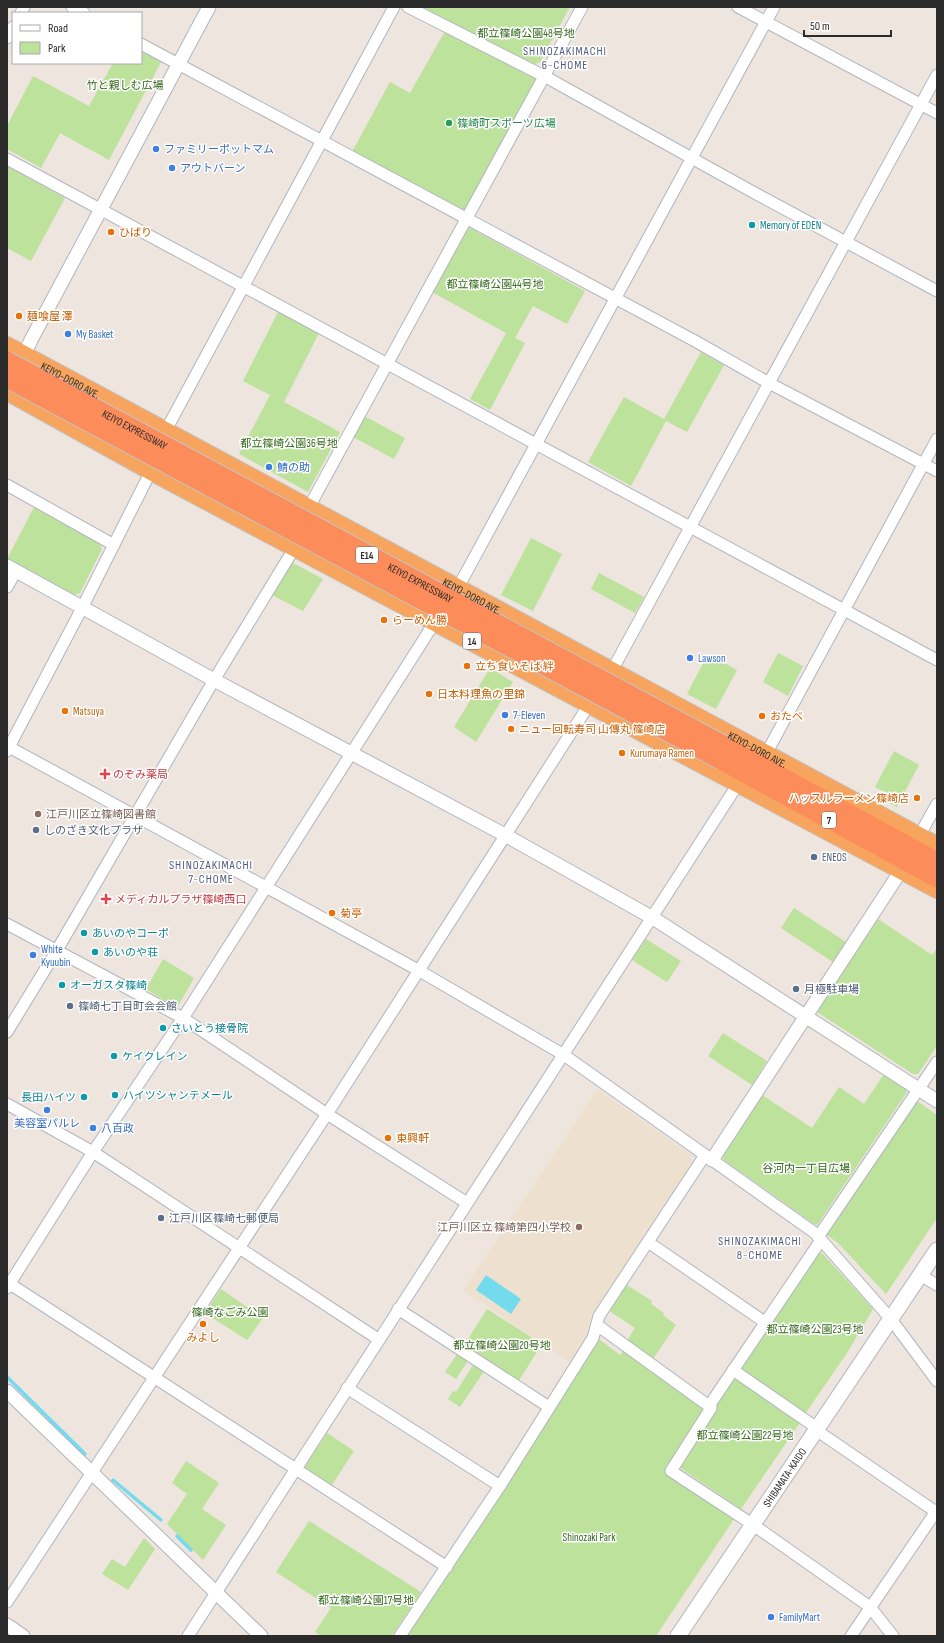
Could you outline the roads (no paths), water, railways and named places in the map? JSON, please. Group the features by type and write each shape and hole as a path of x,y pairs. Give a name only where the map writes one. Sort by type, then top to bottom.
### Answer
{"highway":[{"name":"KEIYO-DORO AVE.","path":"7,346 16,358 165,432 459,588 937,846"},
{"name":"KEIYO EXPRESSWAY","path":"16,358 724,754"},
{"name":"KEIYO EXPRESSWAY","path":"7,378 724,754"},
{"name":"14","path":"7,391 151,471 937,889"},
{"name":"7","path":"724,754 937,862"},
{"name":"7","path":"724,754 937,878"}],"main road":[{"name":"SHIBAMATA-KAIDO","path":"682,1635 752,1524 937,1250"}],"street":[{"path":"72,7 82,12"},
{"path":"7,387 16,358 31,340 209,7"},
{"path":"165,432 242,286 394,7"},
{"path":"408,7 544,76 846,243 937,291"},
{"path":"308,509 582,7"},
{"path":"738,7 937,113"},
{"path":"447,1567 294,1470 154,1378 8,1286 93,1152 183,1018 435,621 459,588 614,298 774,7"},
{"path":"7,38 12,29"},
{"path":"142,45 769,383 937,471"},
{"path":"7,1602 327,1114 588,704 613,671 937,75"},
{"path":"7,159 937,660"},
{"path":"766,754 937,439"},
{"path":"151,471 82,608 9,743 134,816 267,886 418,970 564,1055 814,1233 890,1318 937,1381"},
{"path":"7,485 114,545"},
{"path":"7,1032 57,950 214,680 295,547"},
{"path":"7,587 12,568 214,680 505,835 652,918 937,1101"},
{"path":"188,1636 378,1339 564,1055 738,784"},
{"path":"919,836 937,804"},
{"path":"400,1636 500,1486 593,1338 599,1316 648,1242 709,1158 806,1016 902,870"},
{"path":"7,924 183,1018 327,1114 467,1203"},
{"path":"893,1636 870,1607 752,1524 671,1470 711,1408 709,1406 766,1324 819,1238 937,1062"},
{"path":"7,1104 93,1152 378,1339"},
{"path":"648,1242 766,1324"},
{"path":"920,1275 937,1285"},
{"path":"398,1309 549,1407"},
{"path":"597,1325 709,1406"},
{"path":"733,1370 936,1511 851,1636"},
{"path":"347,1388 500,1486"},
{"path":"7,1390 261,1636"},
{"path":"7,1625 23,1636"}],"water":[{"path":"486,1275 521,1299 511,1314 476,1290"}],"waterway":[{"path":"7,1377 85,1454"},
{"path":"113,1480 161,1520"},
{"path":"177,1536 191,1550"}],"place":[{"name":"篠崎町スポーツ広場","path":"449,123"},
{"name":"ファミリーポットマム","path":"156,149"},
{"name":"アウトバーン","path":"172,168"},
{"name":"Memory of EDEN","path":"752,225"},
{"name":"ひばり","path":"111,232"},
{"name":"麺喰屋 澤","path":"19,316"},
{"name":"My Basket","path":"68,334"},
{"name":"鯖の助","path":"269,467"},
{"name":"らーめん勝","path":"384,620"},
{"name":"Lawson","path":"690,658"},
{"name":"立ち食いそば 絆","path":"467,666"},
{"name":"日本料理魚の里錦","path":"429,694"},
{"name":"Matsuya","path":"65,711"},
{"name":"7-Eleven","path":"505,715"},
{"name":"おたべ","path":"762,716"},
{"name":"ニュー回転寿司 山傳丸 篠崎店","path":"511,729"},
{"name":"Kurumaya Ramen","path":"622,753"},
{"name":"のぞみ薬局","path":"105,774"},
{"name":"ハッスルラーメン篠崎店","path":"917,798"},
{"name":"江戸川区立篠崎図書館","path":"38,814"},
{"name":"しのざき文化プラザ","path":"36,830"},
{"name":"ENEOS","path":"814,857"},
{"name":"メディカルプラザ篠崎西口","path":"106,899"},
{"name":"菊亭","path":"332,913"},
{"name":"あいのやコーポ","path":"84,933"},
{"name":"あいのや荘","path":"95,952"},
{"name":"White Kyuubin","path":"33,955"},
{"name":"オーガスタ篠崎","path":"62,985"},
{"name":"月極駐車場","path":"796,989"},
{"name":"篠崎七丁目町会会館","path":"70,1006"},
{"name":"さいとう接骨院","path":"163,1028"},
{"name":"ケイクレイン","path":"114,1056"},
{"name":"ハイツシャンテメール","path":"115,1095"},
{"name":"長田ハイツ","path":"84,1097"},
{"name":"美容室パルレ","path":"47,1110"},
{"name":"八百政","path":"93,1128"},
{"name":"東興軒","path":"388,1138"},
{"name":"江戸川区篠崎七郵便局","path":"161,1218"},
{"name":"江戸川区立 篠崎第四小学校","path":"579,1227"},
{"name":"みよし","path":"203,1324"},
{"name":"FamilyMart","path":"771,1617"}],"district":[{"name":"SHINOZAKIMACHI 6-CHOME","path":"565,58"},
{"name":"SHINOZAKIMACHI 7-CHOME","path":"211,872"},
{"name":"SHINOZAKIMACHI 8-CHOME","path":"760,1248"}],"park label":[{"name":"都立篠崎公園48号地","path":"526,33"},
{"name":"竹と親しむ広場","path":"125,85"},
{"name":"都立篠崎公園44号地","path":"495,284"},
{"name":"都立篠崎公園36号地","path":"289,443"},
{"name":"谷河内一丁目広場","path":"806,1168"},
{"name":"篠崎なごみ公園","path":"230,1312"},
{"name":"都立篠崎公園23号地","path":"815,1329"},
{"name":"都立篠崎公園20号地","path":"502,1345"},
{"name":"都立篠崎公園22号地","path":"745,1435"},
{"name":"Shinozaki Park","path":"589,1537"},
{"name":"都立篠崎公園17号地","path":"366,1600"}]}
